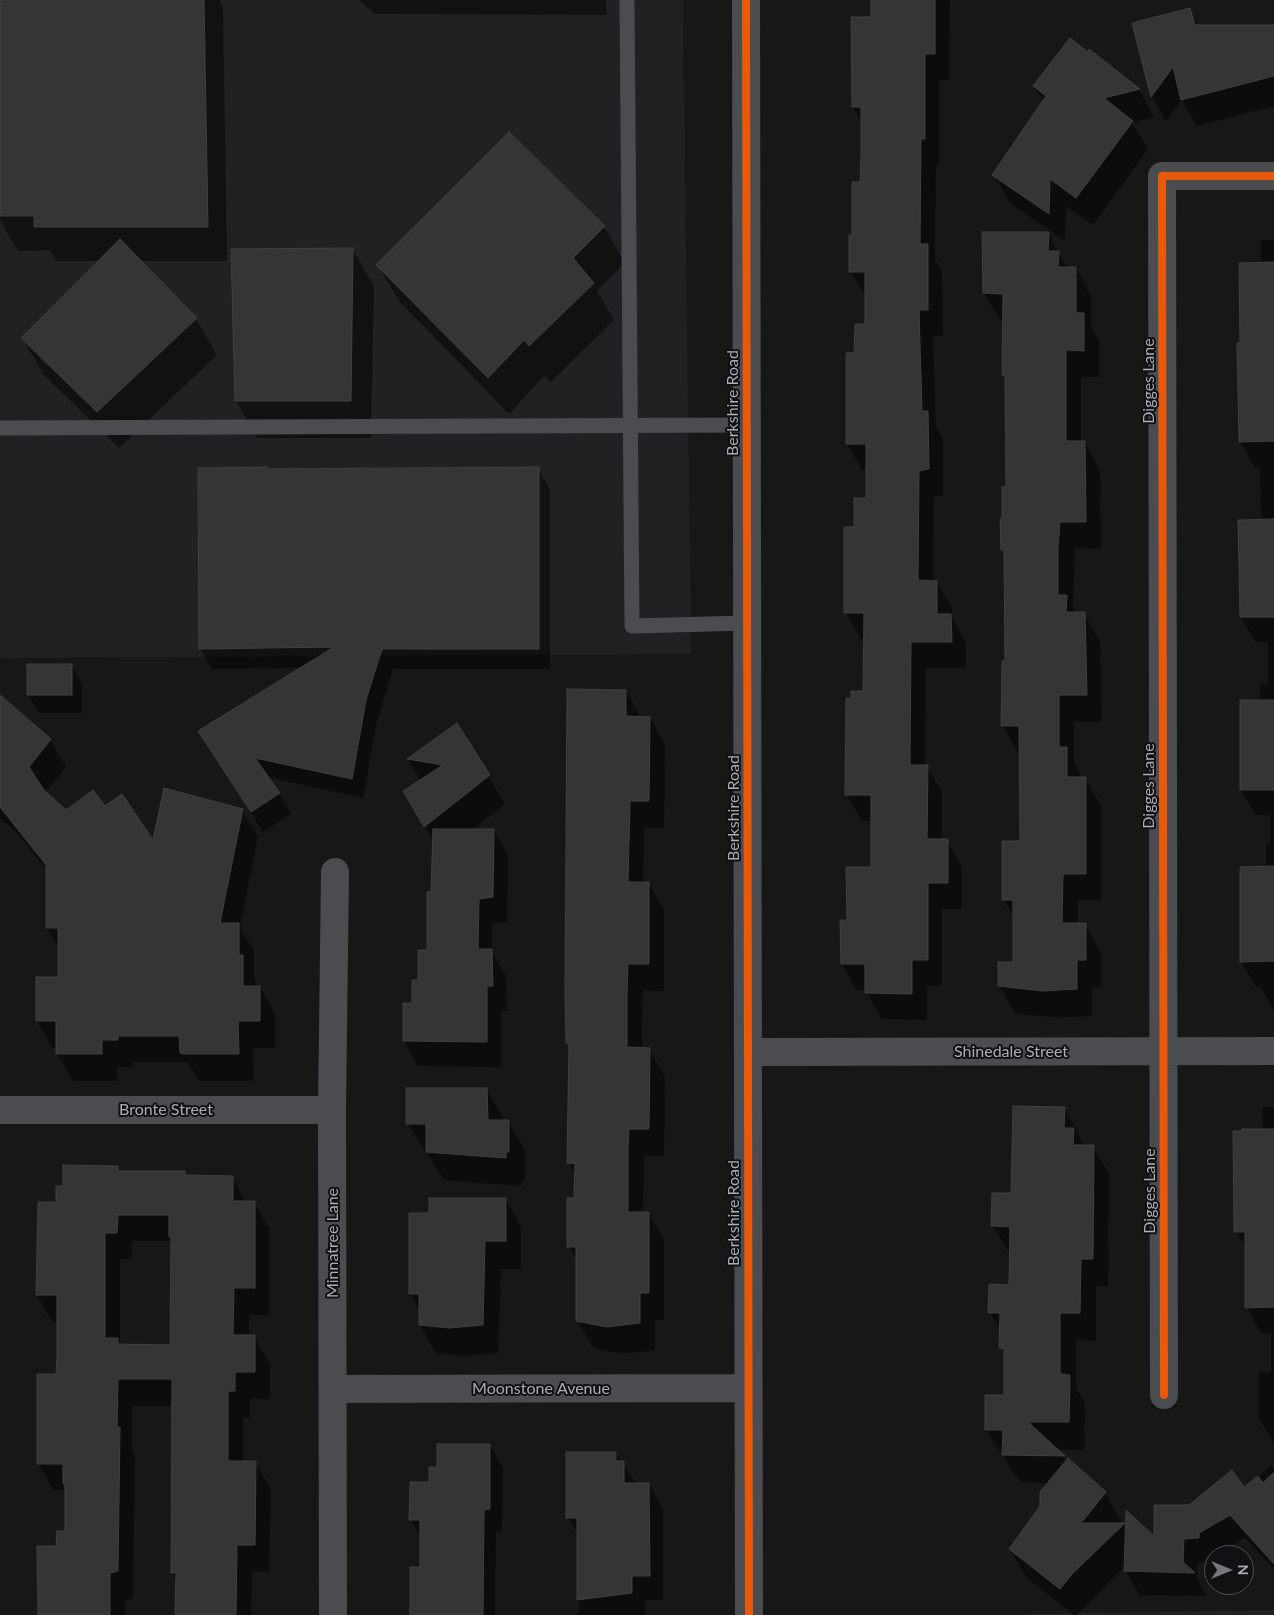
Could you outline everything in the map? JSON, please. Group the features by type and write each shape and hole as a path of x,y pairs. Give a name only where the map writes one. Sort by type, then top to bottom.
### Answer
{"street":[{"name":"Berkshire Road","path":"746,0 749,1615"},
{"name":"Digges Lane","path":"1164,1395 1162,176 1274,176"},
{"name":"Minnatree Lane","path":"333,1615 332,1110 335,872"},
{"name":"Shinedale Street","path":"748,1052 1274,1051"},
{"name":"Bronte Street","path":"0,1110 332,1110"},
{"name":"Moonstone Avenue","path":"333,1389 748,1388"}],"lane":[{"path":"627,0 632,626 747,623"},
{"path":"0,428 747,425"}],"shaded area":[{"path":"0,0 683,0 691,654 0,658"},
{"path":"1274,1610 1274,1615 982,1615"}],"building":[{"path":"0,0 204,0 208,227 34,227 34,216 0,216"},
{"path":"871,0 935,0 935,54 925,54 925,139 921,139 920,244 928,244 928,310 919,310 922,411 928,411 929,469 919,471 918,580 937,581 937,614 951,614 952,642 911,642 910,765 928,765 927,839 948,839 948,883 928,883 928,960 912,960 912,994 865,993 865,964 841,964 840,920 847,920 846,867 871,867 871,795 845,795 846,698 851,699 851,691 863,691 864,613 844,613 844,527 854,527 854,498 866,498 866,444 846,444 846,353 854,353 855,324 865,324 865,272 849,272 849,235 852,235 852,182 860,182 861,155 861,107 852,107 851,17 871,17"},
{"path":"1190,8 1195,25 1274,25 1274,76 1181,100 1173,67 1151,97 1132,23"},
{"path":"1070,38 1088,52 1089,49 1140,89 1104,98 1133,121 1076,198 1050,179 1049,214 992,175 1046,96 1033,86"},
{"path":"509,132 605,226 573,258 594,283 529,346 524,340 488,378 376,265"},
{"path":"982,232 1049,232 1048,251 1059,251 1058,267 1076,267 1076,313 1084,313 1084,351 1066,350 1066,441 1085,441 1086,522 1060,522 1058,548 1058,595 1067,595 1066,612 1085,612 1087,695 1059,695 1059,747 1067,747 1067,777 1086,777 1086,874 1063,874 1062,923 1086,923 1086,960 1077,960 1077,989 1043,991 998,986 998,962 1013,962 1013,900 1002,900 1002,841 1020,841 1019,726 1001,726 1002,661 1005,661 1004,550 1001,550 1000,519 1002,519 1002,487 1006,487 1005,375 1002,375 1003,294 983,293"},
{"path":"120,239 197,318 97,412 21,338"},
{"path":"353,248 351,401 235,401 231,249"},
{"path":"1274,262 1274,441 1239,442 1237,343 1240,343 1239,263"},
{"path":"267,467 267,469 539,467 539,649 382,649 366,700 352,779 255,758 280,793 251,812 198,731 334,647 199,649 198,468"},
{"path":"1274,519 1274,617 1240,617 1238,520"},
{"path":"27,664 72,664 72,695 27,695"},
{"path":"567,689 626,690 626,716 650,717 649,801 630,801 628,882 649,882 649,964 628,964 627,995 627,1047 650,1048 649,1129 629,1129 628,1148 628,1212 649,1212 649,1293 640,1293 640,1323 607,1327 576,1321 576,1247 567,1247 567,1198 574,1198 575,1164 567,1163 569,1043 566,1043 565,995"},
{"path":"0,695 51,739 29,767 44,790 66,810 93,790 105,806 122,794 153,840 164,788 243,809 220,923 239,923 239,955 243,955 243,986 260,986 260,1021 238,1021 239,1054 183,1054 180,1053 179,1036 118,1036 118,1040 102,1040 102,1054 56,1054 56,1021 36,1021 36,977 58,977 58,928 46,928 46,865 0,807"},
{"path":"1240,700 1274,700 1274,790 1240,790"},
{"path":"457,723 490,775 424,827 403,791 443,765 407,759"},
{"path":"433,829 494,829 493,897 479,899 478,949 492,949 493,986 487,986 487,1042 403,1041 403,1003 412,1003 412,980 418,980 418,950 427,950 427,892 431,892"},
{"path":"1274,866 1274,961 1240,962 1240,867"},
{"path":"406,1088 487,1088 488,1120 509,1120 509,1152 506,1152 506,1158 426,1152 426,1124 406,1124"},
{"path":"1013,1106 1065,1107 1064,1128 1074,1128 1073,1145 1094,1145 1093,1259 1081,1259 1080,1313 1060,1313 1060,1374 1070,1375 1069,1422 1028,1422 1065,1456 1002,1455 1003,1430 985,1430 985,1395 1004,1395 1004,1349 999,1348 1000,1313 988,1313 989,1284 1009,1285 1010,1227 991,1226 992,1193 1011,1193"},
{"path":"1242,1129 1274,1129 1274,1307 1245,1308 1245,1232 1234,1232 1233,1131 1242,1131"},
{"path":"63,1165 118,1166 118,1171 185,1171 185,1175 233,1176 233,1201 255,1201 255,1288 234,1288 233,1335 255,1335 255,1372 235,1372 235,1391 228,1391 228,1461 256,1461 255,1545 237,1545 236,1615 175,1615 176,1573 171,1573 172,1379 118,1379 117,1427 120,1427 118,1571 110,1573 110,1615 38,1615 37,1546 56,1546 57,1531 65,1531 65,1484 63,1484 63,1464 37,1464 37,1374 56,1374 57,1358 57,1295 36,1295 38,1202 56,1202 56,1186 63,1186","holes":["118,1215 169,1215 169,1237 171,1237 170,1345 118,1344 118,1338 105,1338 105,1233 117,1233"]},
{"path":"429,1198 506,1198 506,1241 485,1241 483,1325 449,1328 419,1325 419,1294 409,1294 409,1213 429,1213"},
{"path":"437,1444 490,1444 490,1509 484,1510 483,1615 410,1615 410,1567 420,1567 420,1520 409,1520 410,1482 429,1482 429,1467 437,1467"},
{"path":"566,1452 616,1452 616,1461 624,1461 624,1483 649,1483 650,1576 632,1576 632,1593 577,1600 577,1518 566,1518"},
{"path":"1068,1458 1106,1492 1081,1523 1125,1523 1073,1573 1060,1589 1009,1549 1040,1506 1040,1492"},
{"path":"1232,1470 1244,1487 1258,1476 1263,1483 1274,1472 1274,1564 1230,1515 1199,1533 1199,1538 1184,1539 1183,1562 1195,1573 1124,1571 1126,1510 1154,1536 1154,1505 1189,1505"}],"cycle path":[{"path":"746,0 749,1615"},
{"path":"1164,1395 1162,176 1274,176"}]}
